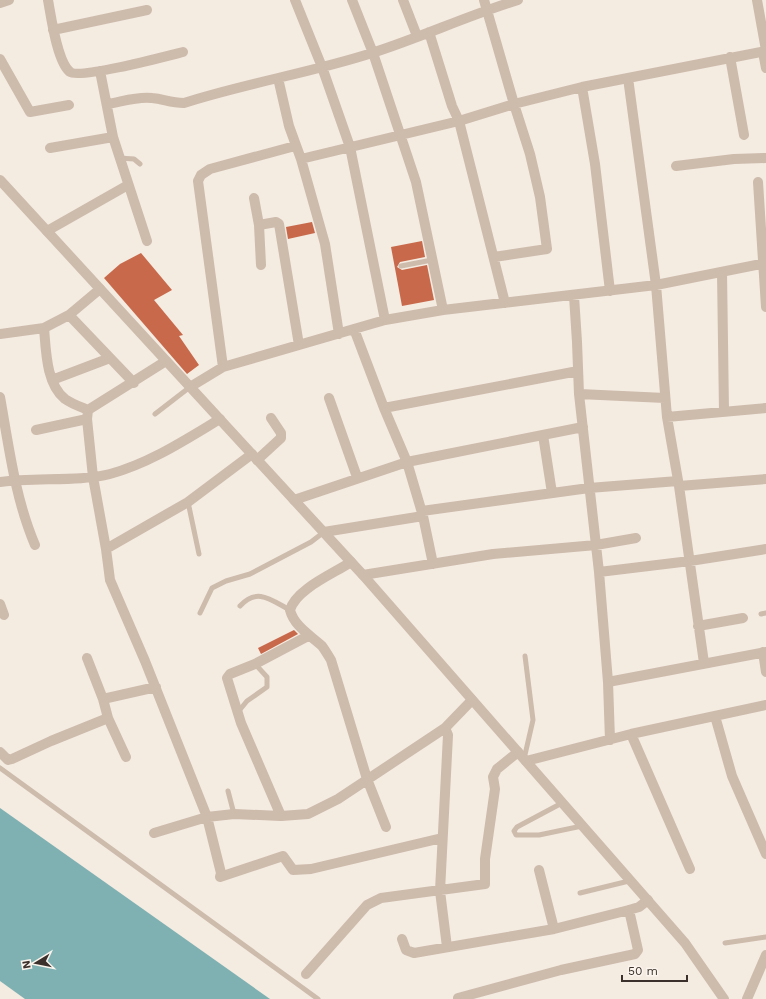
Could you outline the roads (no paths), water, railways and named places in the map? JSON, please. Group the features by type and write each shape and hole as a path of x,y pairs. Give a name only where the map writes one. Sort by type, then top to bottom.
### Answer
{"street":[{"path":"0,3 9,0"},
{"path":"48,0 53,30 60,53 68,71 74,74 100,71 184,52"},
{"path":"294,0 322,67 350,147 385,320"},
{"path":"352,0 373,53 416,182 443,310"},
{"path":"403,0 417,36"},
{"path":"107,104 145,98 152,98 170,103 184,103 373,53 429,32 486,5 518,0"},
{"path":"757,0 765,51 766,68"},
{"path":"486,5 533,168 540,197 547,249 494,257"},
{"path":"53,30 147,10"},
{"path":"429,32 452,106 459,121 505,303"},
{"path":"301,159 459,121 514,104 582,87 765,51"},
{"path":"730,57 744,135"},
{"path":"0,60 30,112 69,105"},
{"path":"100,71 112,137 147,241"},
{"path":"278,78 295,146 301,159 325,244 339,334"},
{"path":"628,78 656,285 667,417 690,561 704,663"},
{"path":"582,87 595,164 610,291"},
{"path":"50,148 112,137"},
{"path":"223,367 198,181 201,175 210,169 295,146"},
{"path":"676,166 734,159 766,158"},
{"path":"0,180 363,575 629,881 648,900 685,943 724,999"},
{"path":"758,182 765,263 766,307"},
{"path":"47,231 128,185"},
{"path":"254,198 259,225 261,265"},
{"path":"259,225 276,222 279,224 299,345"},
{"path":"190,387 223,367 385,320 443,310 574,296 656,285 765,263"},
{"path":"722,272 724,412"},
{"path":"1,331 44,328 69,315 100,289"},
{"path":"574,296 578,342 579,394 599,572 608,682 610,740"},
{"path":"69,315 134,383"},
{"path":"44,328 47,358 52,380 64,399 88,414"},
{"path":"354,329 384,408 407,462 423,514 433,564"},
{"path":"52,380 110,358"},
{"path":"36,430 88,414 166,361"},
{"path":"384,408 578,371"},
{"path":"579,394 665,398"},
{"path":"0,397 15,480 25,522 35,545"},
{"path":"329,398 357,477"},
{"path":"667,417 766,408"},
{"path":"88,414 93,477 110,580 156,687 207,817 221,873 220,877 281,856 285,857 293,870 311,869 442,838"},
{"path":"106,550 188,502 281,438 281,433 271,418"},
{"path":"0,482 93,477 110,474 159,455 220,419"},
{"path":"294,500 357,477 407,462 582,427"},
{"path":"543,435 552,493"},
{"path":"324,532 423,514 589,488 766,479"},
{"path":"363,575 493,554 596,545 636,538"},
{"path":"599,572 690,561 766,549"},
{"path":"351,562 307,588 296,598 290,610 291,616 308,636 322,647 331,660 367,779 386,827"},
{"path":"0,604 4,615"},
{"path":"698,626 744,618"},
{"path":"281,816 238,712 227,678 230,674 255,664 308,636"},
{"path":"608,682 764,652 766,672"},
{"path":"87,658 103,699 108,718 126,757"},
{"path":"103,699 156,687"},
{"path":"154,833 207,817 234,814 281,816 308,814 338,798 445,728 472,700"},
{"path":"306,974 367,905 382,898 485,884 485,859 495,789 493,777 497,769 523,758 766,705"},
{"path":"715,716 732,776 766,854"},
{"path":"0,752 8,760 12,759 50,740 108,718"},
{"path":"445,728 448,735 440,891 447,947"},
{"path":"631,734 690,869"},
{"path":"539,870 554,929"},
{"path":"402,939 406,950 414,953 554,929 639,907 648,900"},
{"path":"458,998 561,970 635,954 638,950 629,910"},
{"path":"747,999 766,954"}],"lane":[{"path":"119,158 134,159 140,164"},
{"path":"401,266 432,260"},
{"path":"155,414 190,387"},
{"path":"188,502 199,554"},
{"path":"200,613 212,588 226,581 250,574 311,542 324,532"},
{"path":"240,606 250,596 257,595 267,598 290,610"},
{"path":"523,758 533,720 524,656"},
{"path":"238,712 247,701 267,687 267,677 255,664"},
{"path":"0,768 318,999"},
{"path":"228,791 234,814"},
{"path":"562,803 517,827 514,831 516,835 539,835 582,826"},
{"path":"580,893 629,881"},
{"path":"725,943 766,937"}],"water":[{"path":"0,808 270,999 25,999 0,981"}]}
